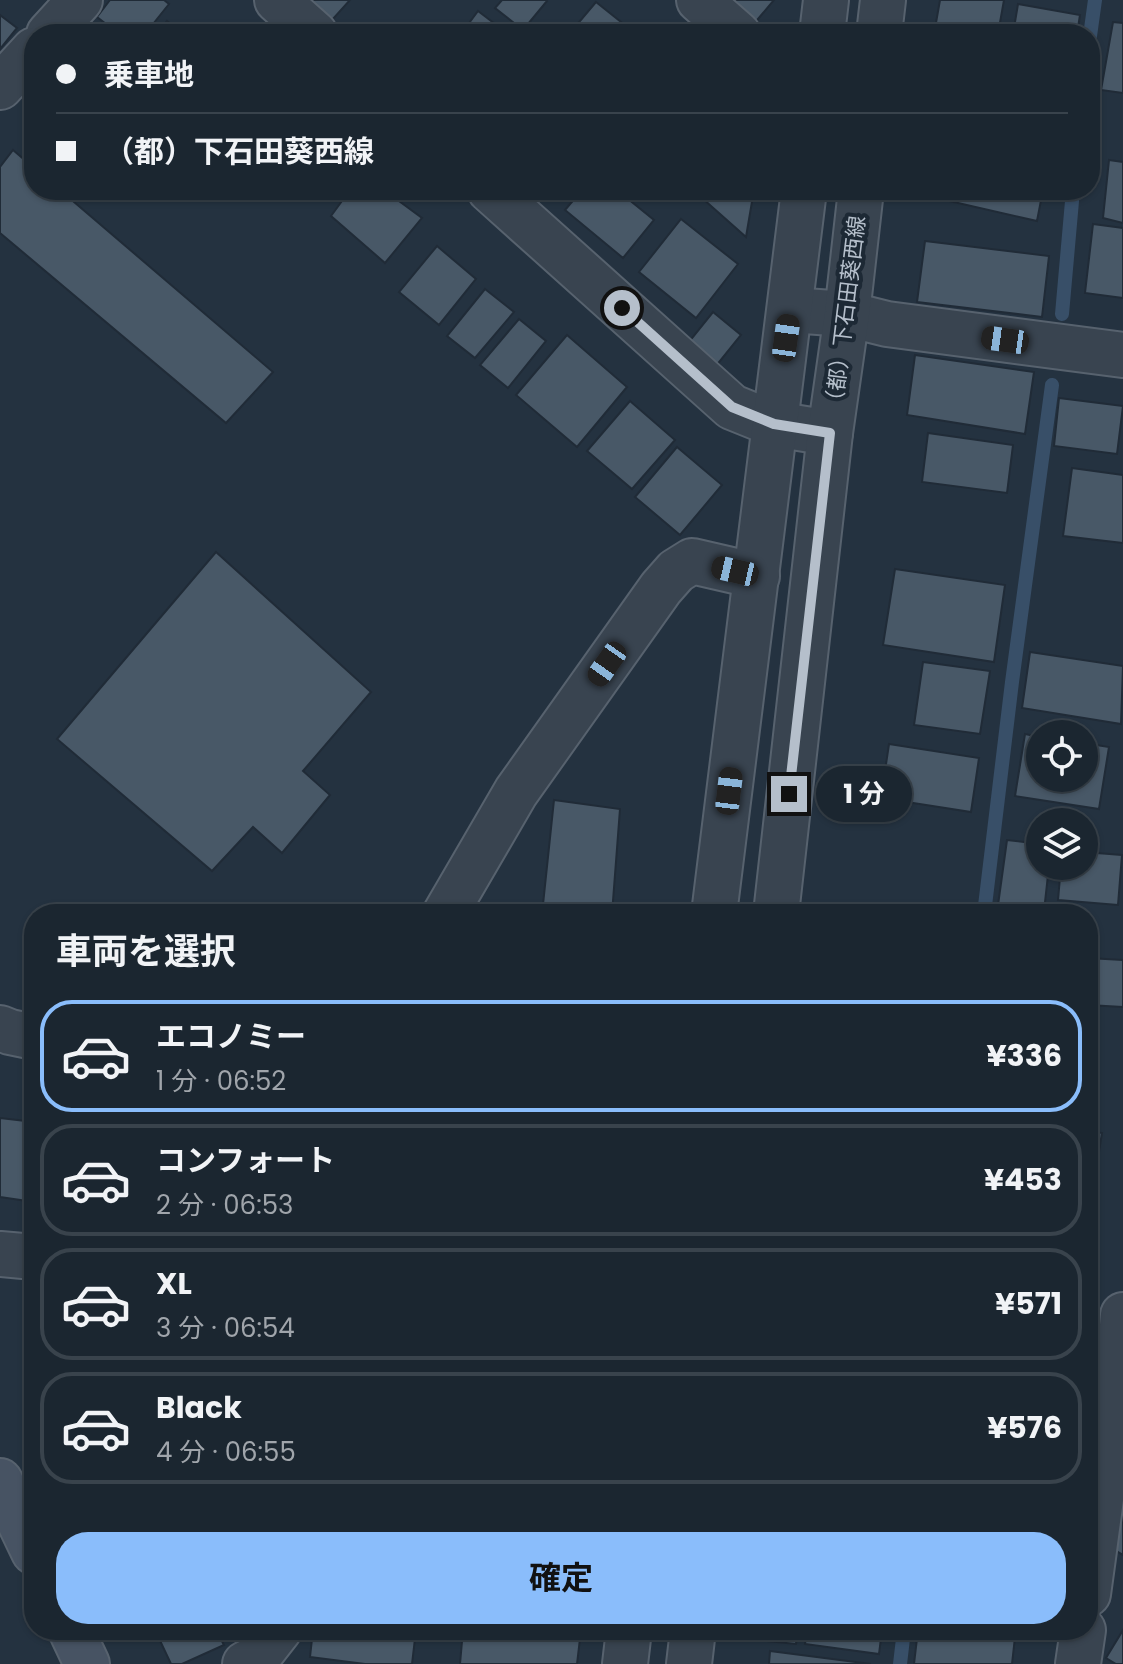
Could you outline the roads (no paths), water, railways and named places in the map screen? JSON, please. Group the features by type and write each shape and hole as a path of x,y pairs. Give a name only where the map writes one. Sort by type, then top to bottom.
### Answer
{"main road":[{"path":"0,1481 24,1531"},
{"path":"76,1640 87,1664"}],"street":[{"path":"58,24 80,0"},
{"path":"277,0 304,24"},
{"path":"699,0 727,24"},
{"path":"823,24 826,0"},
{"path":"880,24 883,0"},
{"path":"0,87 24,61"},
{"path":"501,200 732,407 774,424 830,433"},
{"path":"715,904 803,200"},
{"name":"（都）下石田葵西線","path":"777,904 830,433 860,200"},
{"path":"790,310 847,314 887,324 1123,355"},
{"path":"451,904 516,792 676,571 692,561 757,576"},
{"path":"0,1028 24,1035"},
{"path":"0,1254 24,1256"},
{"path":"1098,1496 1109,1389 1123,1315"},
{"path":"245,1664 257,1658 271,1640"},
{"path":"625,1664 628,1640"},
{"path":"689,1664 692,1640"},
{"path":"1078,1664 1082,1640"}],"waterway":[{"path":"1092,24 1095,0"},
{"path":"1062,314 1072,200"},
{"path":"985,904 1052,385"},
{"path":"900,1664 903,1640"}]}
